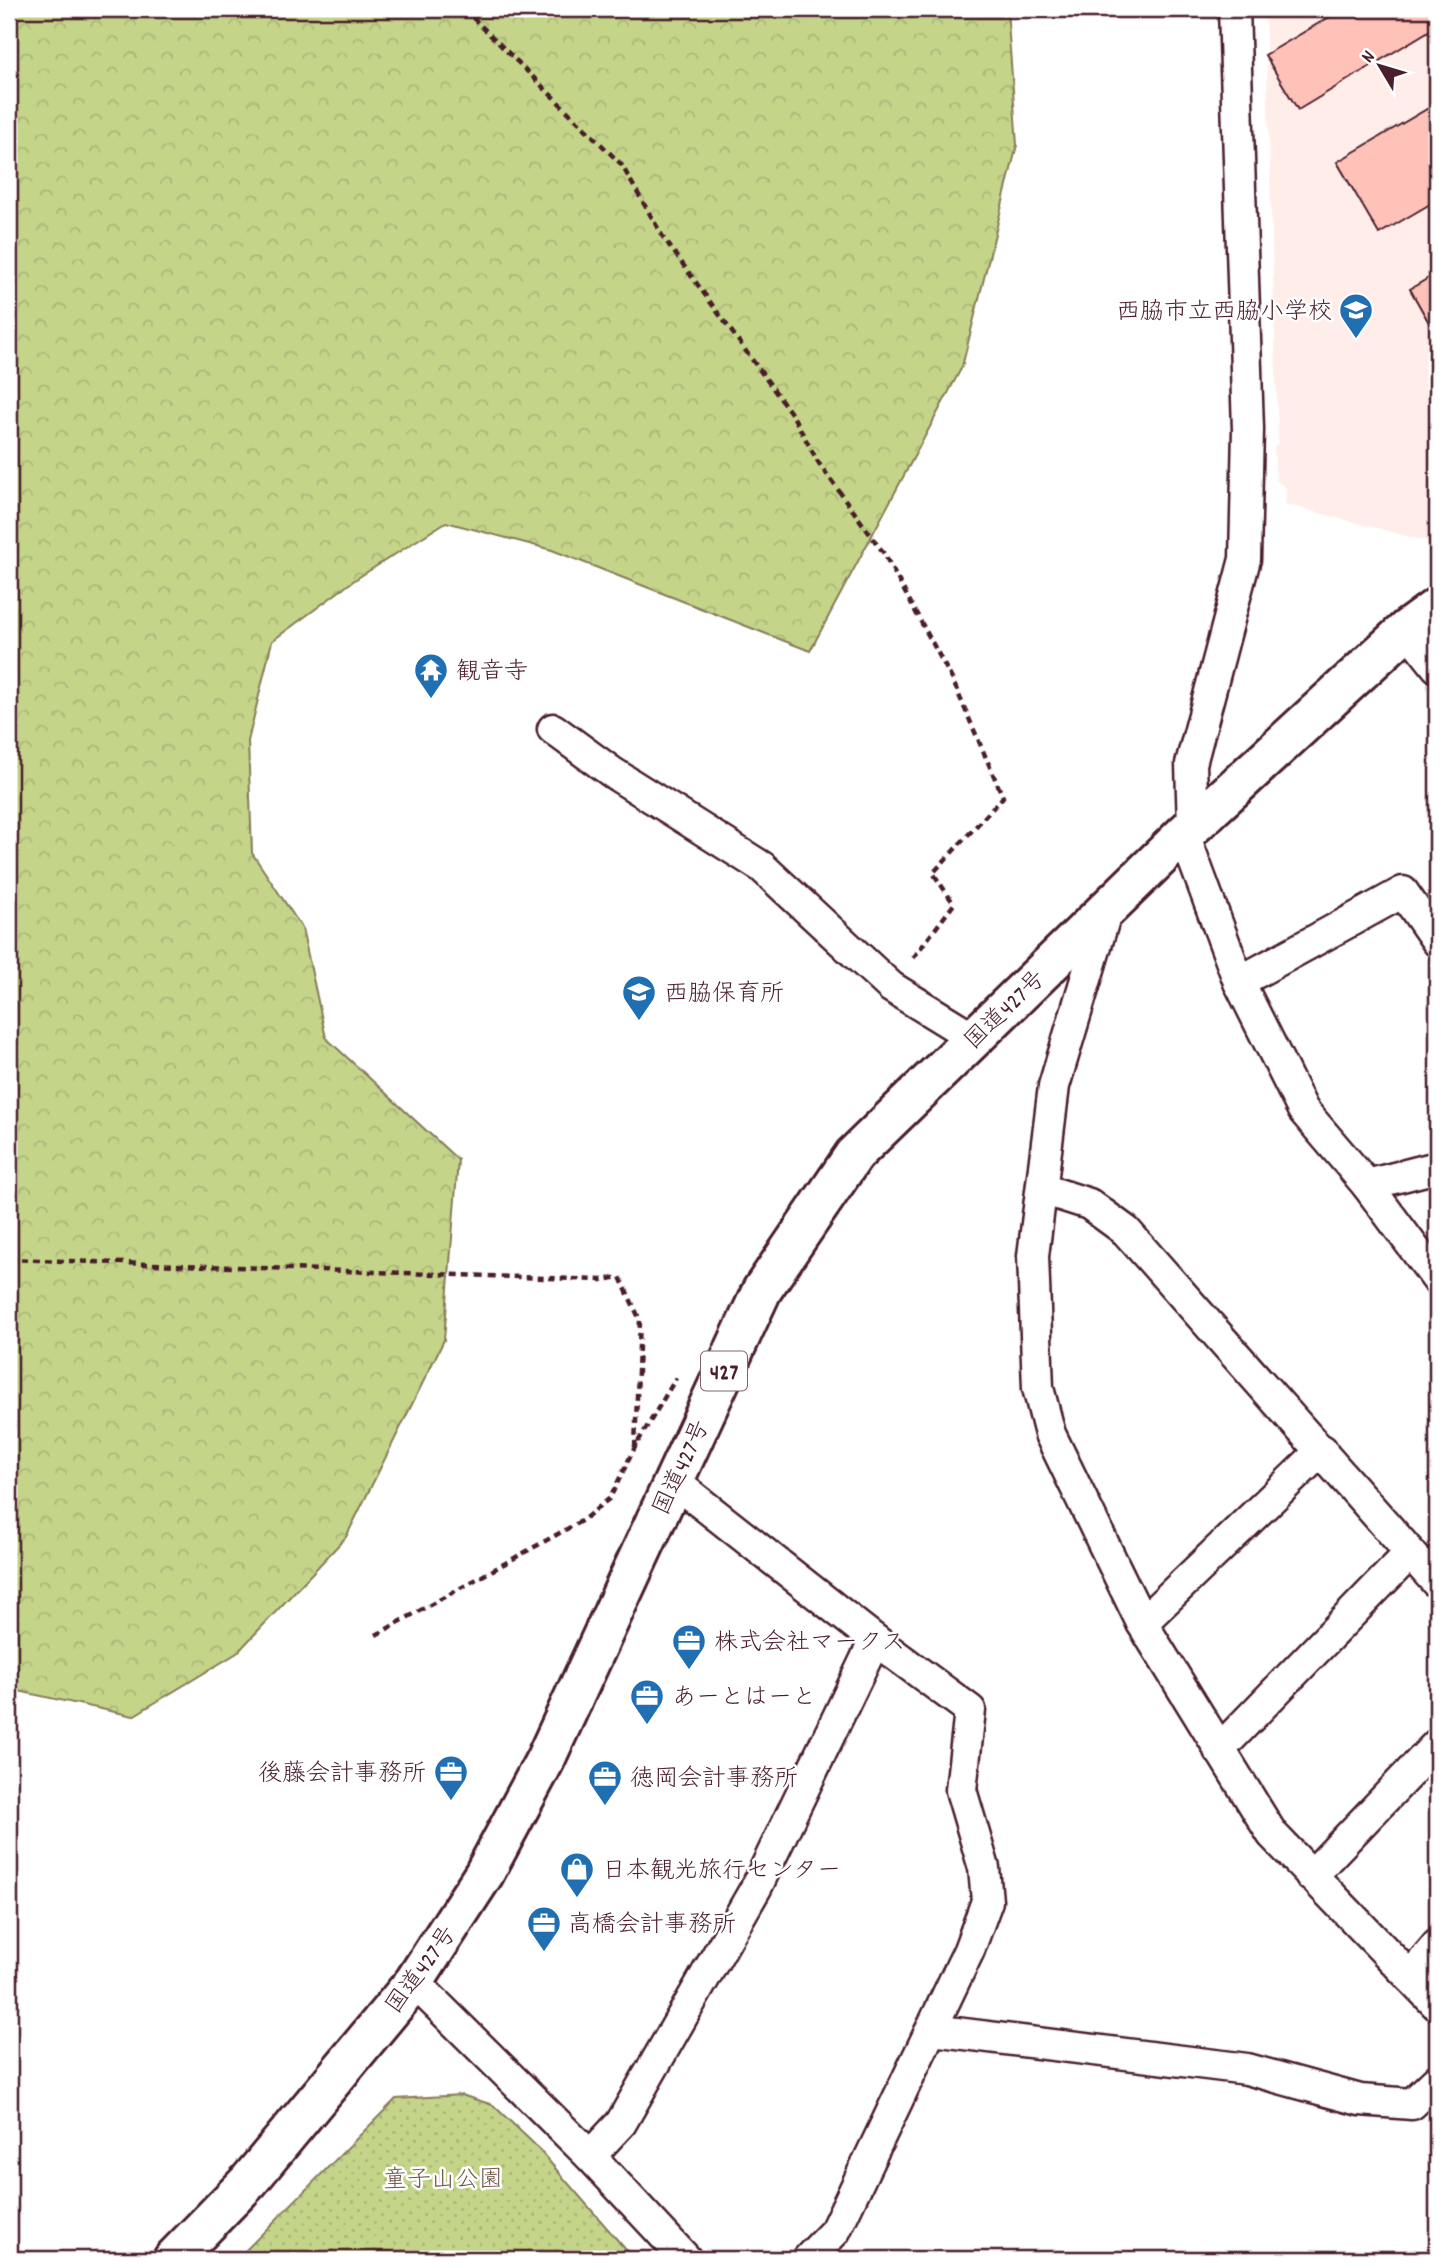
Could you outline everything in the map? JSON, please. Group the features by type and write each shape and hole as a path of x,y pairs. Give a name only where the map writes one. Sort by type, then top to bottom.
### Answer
{"highway":[{"name":"国道427号","path":"173,2259 249,2181 414,1982 484,1874 545,1760 762,1290 854,1155 1189,830 1407,629 1437,607"}],"street":[{"path":"1234,9 1248,429 1245,559 1191,764 1189,830 1239,982 1303,1110 1367,1185 1437,1279"},
{"path":"1407,629 1437,667"},
{"path":"553,729 613,773 762,867 891,987 974,1038"},
{"path":"1239,982 1404,892 1437,941"},
{"path":"1107,909 1054,1086 1033,1256 1038,1388 1049,1434 1142,1623 1272,1834 1437,2005"},
{"path":"1367,1185 1437,1167"},
{"path":"1042,1189 1089,1204 1126,1231 1437,1583"},
{"path":"1142,1623 1322,1450"},
{"path":"674,1481 875,1640 970,1710 961,1790 984,1868 987,1901 969,1950 835,2231 808,2259"},
{"path":"1219,1750 1410,1553"},
{"path":"590,2156 621,2123 757,1886 875,1640"},
{"path":"1311,1876 1437,1744"},
{"path":"1410,1977 1437,1945"},
{"path":"414,1982 590,2156 686,2259"},
{"path":"932,2030 1247,2069 1360,2100 1412,2104 1437,2080"}],"path":[{"path":"464,9 621,164 663,237 793,416 818,462 883,552 957,691 1003,797 933,873 954,904 891,987"},
{"path":"9,1259 602,1280 620,1277 640,1320 635,1447"},
{"path":"376,1635 583,1520 610,1498 635,1447 677,1377"}],"shaded area":[{"name":"西脇市立西脇小学校","path":"1265,9 1437,9 1437,544 1285,504 1286,488 1276,480 1274,448 1278,442"}],"green space":[{"path":"9,9 1007,9 1017,145 962,367 810,651 552,550 446,522 356,579 272,641 248,741 252,853 302,928 326,1038 458,1160 444,1340 346,1537 237,1653 133,1716 9,1689"},
{"name":"童子山公園","path":"461,2095 493,2105 534,2144 634,2259 237,2259 396,2099"}],"building":[{"path":"1343,9 1437,9 1437,26 1298,110 1265,55"},
{"path":"1437,103 1437,200 1379,234 1337,162"},
{"path":"1437,273 1437,337 1410,289"}],"place":[{"name":"西脇市立西脇小学校","path":"1356,340"},
{"name":"観音寺","path":"431,700"},
{"name":"西脇保育所","path":"639,1022"},
{"name":"株式会社マークス","path":"689,1671"},
{"name":"あーとはーと","path":"647,1726"},
{"name":"後藤会計事務所","path":"451,1802"},
{"name":"徳岡会計事務所","path":"605,1807"},
{"name":"日本観光旅行センター","path":"577,1899"},
{"name":"高橋会計事務所","path":"544,1953"}]}
